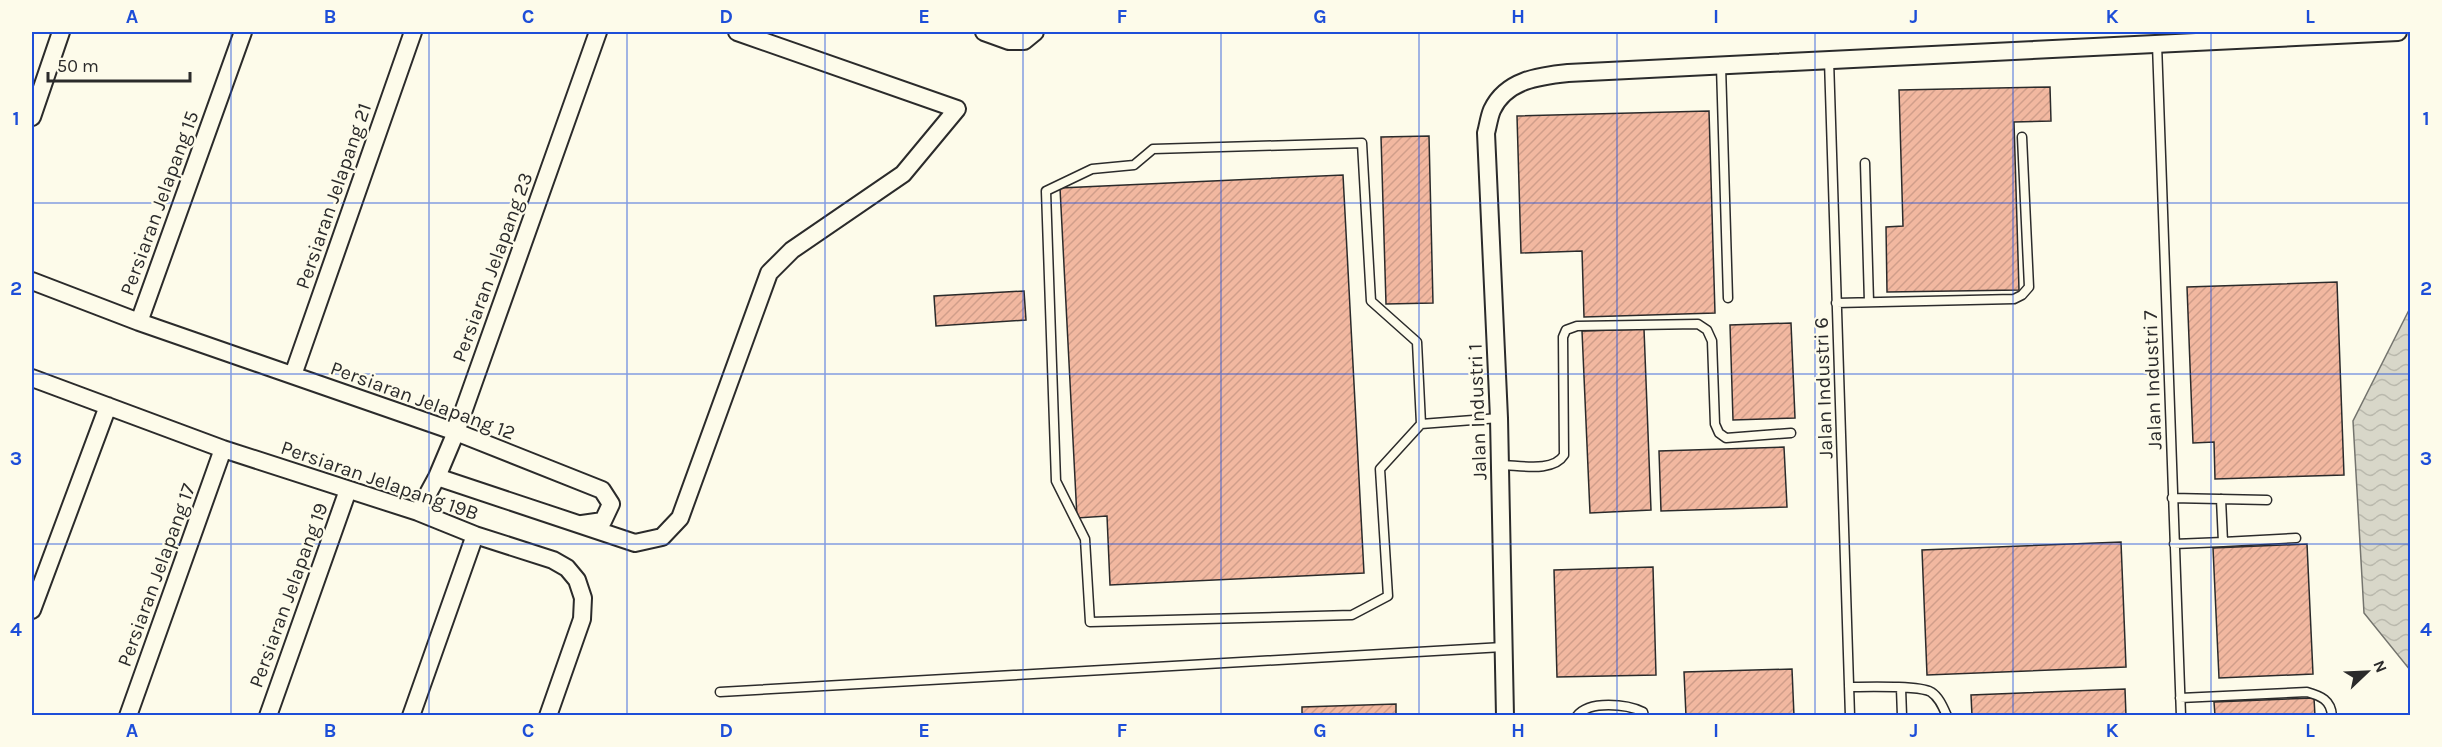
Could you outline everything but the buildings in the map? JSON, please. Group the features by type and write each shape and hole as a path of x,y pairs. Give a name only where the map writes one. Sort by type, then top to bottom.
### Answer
{"street":[{"path":"32,117 61,32"},
{"name":"Persiaran Jelapang 15","path":"139,322 243,32"},
{"name":"Persiaran Jelapang 21","path":"293,375 413,32"},
{"name":"Persiaran Jelapang 23","path":"417,512 437,477 456,432 598,32"},
{"path":"437,477 635,543 662,537 680,518 769,273 792,250 903,174 957,109 737,32"},
{"path":"984,32 1009,40 1024,41 1035,32"},
{"path":"1721,66 2398,32"},
{"name":"Jalan Industri 1","path":"1505,716 1499,418 1486,133 1493,109 1506,92 1524,80 1545,75 1721,66"},
{"name":"Persiaran Jelapang 12","path":"32,281 139,322 456,432 602,490 611,504 603,521 576,525"},
{"name":"Persiaran Jelapang 19B","path":"32,378 223,449 417,512 475,535 553,560 567,568 577,580 583,598 582,619 549,716"},
{"path":"32,610 108,406"},
{"name":"Persiaran Jelapang 17","path":"128,716 223,449"},
{"name":"Persiaran Jelapang 19","path":"268,716 348,489"},
{"path":"411,716 475,535"}],"lane":[{"name":"Jalan Industri 7","path":"2157,44 2181,716"},
{"name":"Jalan Industri 6","path":"1829,60 1850,716"},
{"path":"1721,66 1728,298"},
{"path":"1836,303 2014,299 2022,295 2029,287 2022,137"},
{"path":"1421,424 1417,342 1371,301 1362,143 1153,149 1134,165 1092,169 1046,191 1056,481 1085,539 1090,622 1352,615 1388,596 1380,469 1421,424 1499,418"},
{"path":"1865,163 1869,302"},
{"path":"1500,465 1551,466 1560,462 1564,455 1563,337 1566,330 1577,326 1698,324 1707,330 1712,341 1715,424 1719,433 1726,438 1791,433"},
{"path":"2172,498 2267,500"},
{"path":"2221,499 2223,542"},
{"path":"2174,544 2296,538"},
{"path":"720,692 1503,647"},
{"path":"1849,687 1901,688 1930,692 1942,704 1947,716"},
{"path":"1901,688 1902,716"},
{"path":"2180,698 2307,692 2322,696 2331,707 2332,716"},
{"path":"1577,716 1590,706 1633,707 1642,712 1644,716"}],"water":[{"path":"2410,308 2410,670 2364,613 2353,421"}]}
